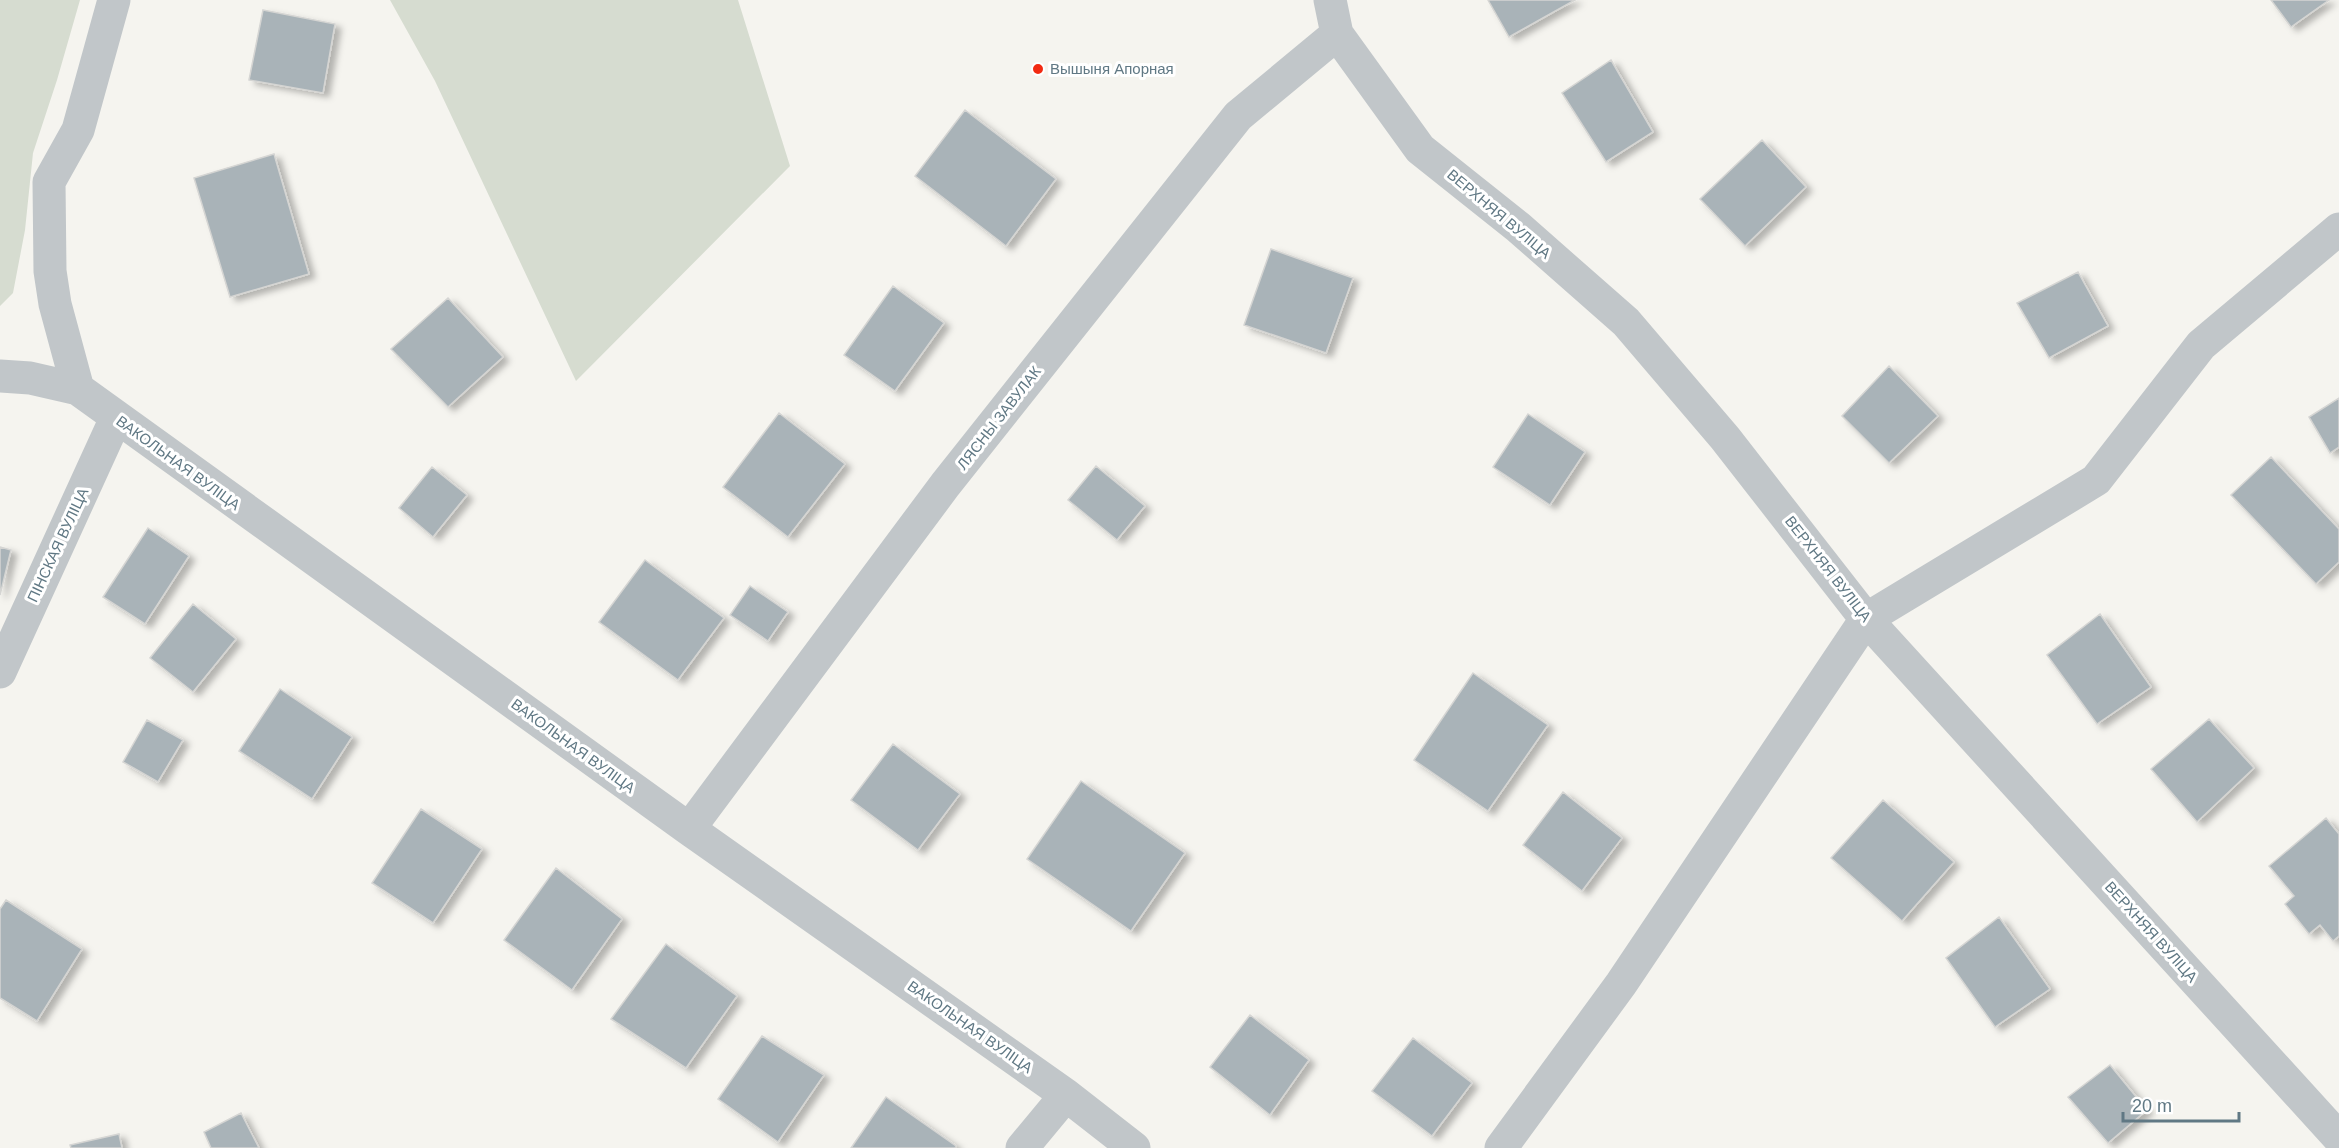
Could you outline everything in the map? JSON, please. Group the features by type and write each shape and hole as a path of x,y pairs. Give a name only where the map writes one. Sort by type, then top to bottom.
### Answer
{"street":[{"path":"78,389 55,304 50,270 49,182 78,129 114,0"},
{"name":"ВЕРХНЯЯ ВУЛІЦА","path":"1330,0 1336,34 1420,149 1518,227 1626,322 1725,438 1866,619 2339,1138"},
{"name":"ЛЯСНЫ ЗАВУЛАК","path":"688,829 945,485 1238,116 1336,34"},
{"path":"1501,1148 1621,984 1866,619 2096,480 2201,345 2339,229"},
{"name":"ВАКОЛЬНАЯ ВУЛІЦА","path":"0,376 30,378 78,389 688,829 1066,1095 1134,1148"},
{"name":"ПІНСКАЯ ВУЛІЦА","path":"0,672 116,418"},
{"path":"1022,1148 1066,1095"}],"shaded area":[{"path":"0,0 80,0 33,153 25,230 13,293 0,306"},
{"path":"390,0 738,0 790,166 576,381 435,81"}],"building":[{"path":"1488,0 1575,0 1509,37"},
{"path":"2271,0 2329,0 2291,27"},
{"path":"263,10 335,24 323,93 249,80"},
{"path":"1611,60 1653,132 1606,162 1562,93"},
{"path":"965,110 1056,179 1006,246 915,176"},
{"path":"1762,140 1806,187 1745,246 1700,199"},
{"path":"274,154 309,274 230,297 194,178"},
{"path":"1271,249 1353,278 1326,353 1244,325"},
{"path":"2078,272 2108,326 2049,358 2017,303"},
{"path":"893,286 944,323 895,391 844,355"},
{"path":"448,298 503,357 448,407 391,349"},
{"path":"1889,366 1938,416 1889,463 1842,416"},
{"path":"2339,398 2339,447 2330,453 2309,417"},
{"path":"779,413 845,464 788,537 723,487"},
{"path":"1528,414 1585,452 1550,505 1493,467"},
{"path":"2271,457 2339,529 2339,562 2316,584 2231,495"},
{"path":"1096,466 1145,506 1117,540 1068,500"},
{"path":"432,467 467,495 433,537 399,508"},
{"path":"148,528 189,556 145,624 103,597"},
{"path":"0,547 11,550 0,595"},
{"path":"645,560 724,618 678,680 599,622"},
{"path":"750,586 788,612 768,641 730,615"},
{"path":"193,604 236,639 193,692 150,658"},
{"path":"2100,614 2151,687 2097,724 2047,655"},
{"path":"1473,673 1548,725 1488,811 1414,760"},
{"path":"280,689 352,737 312,799 239,751"},
{"path":"2209,719 2254,768 2197,822 2151,769"},
{"path":"147,720 183,740 158,782 123,762"},
{"path":"893,744 960,794 918,850 851,800"},
{"path":"1081,781 1185,853 1131,931 1027,859"},
{"path":"1563,792 1622,838 1582,891 1523,845"},
{"path":"1883,800 1954,862 1902,921 1831,858"},
{"path":"421,809 482,849 433,923 372,883"},
{"path":"2326,818 2339,834 2339,936 2333,941 2320,925 2309,934 2285,904 2294,896 2269,866"},
{"path":"556,868 622,919 572,990 504,940"},
{"path":"6,900 82,949 37,1021 0,998 0,909"},
{"path":"1999,917 2050,989 1995,1027 1946,958"},
{"path":"666,944 737,996 686,1068 611,1019"},
{"path":"1250,1015 1309,1060 1270,1115 1210,1067"},
{"path":"762,1036 824,1075 778,1142 718,1099"},
{"path":"1413,1038 1472,1083 1432,1136 1372,1091"},
{"path":"2110,1065 2147,1110 2108,1143 2068,1097"},
{"path":"886,1097 956,1146 955,1148 851,1148"},
{"path":"241,1113 259,1148 211,1148 204,1132"},
{"path":"119,1134 122,1148 71,1148 70,1145"}],"place":[{"name":"Вышыня Апорная","path":"1038,69"}]}
